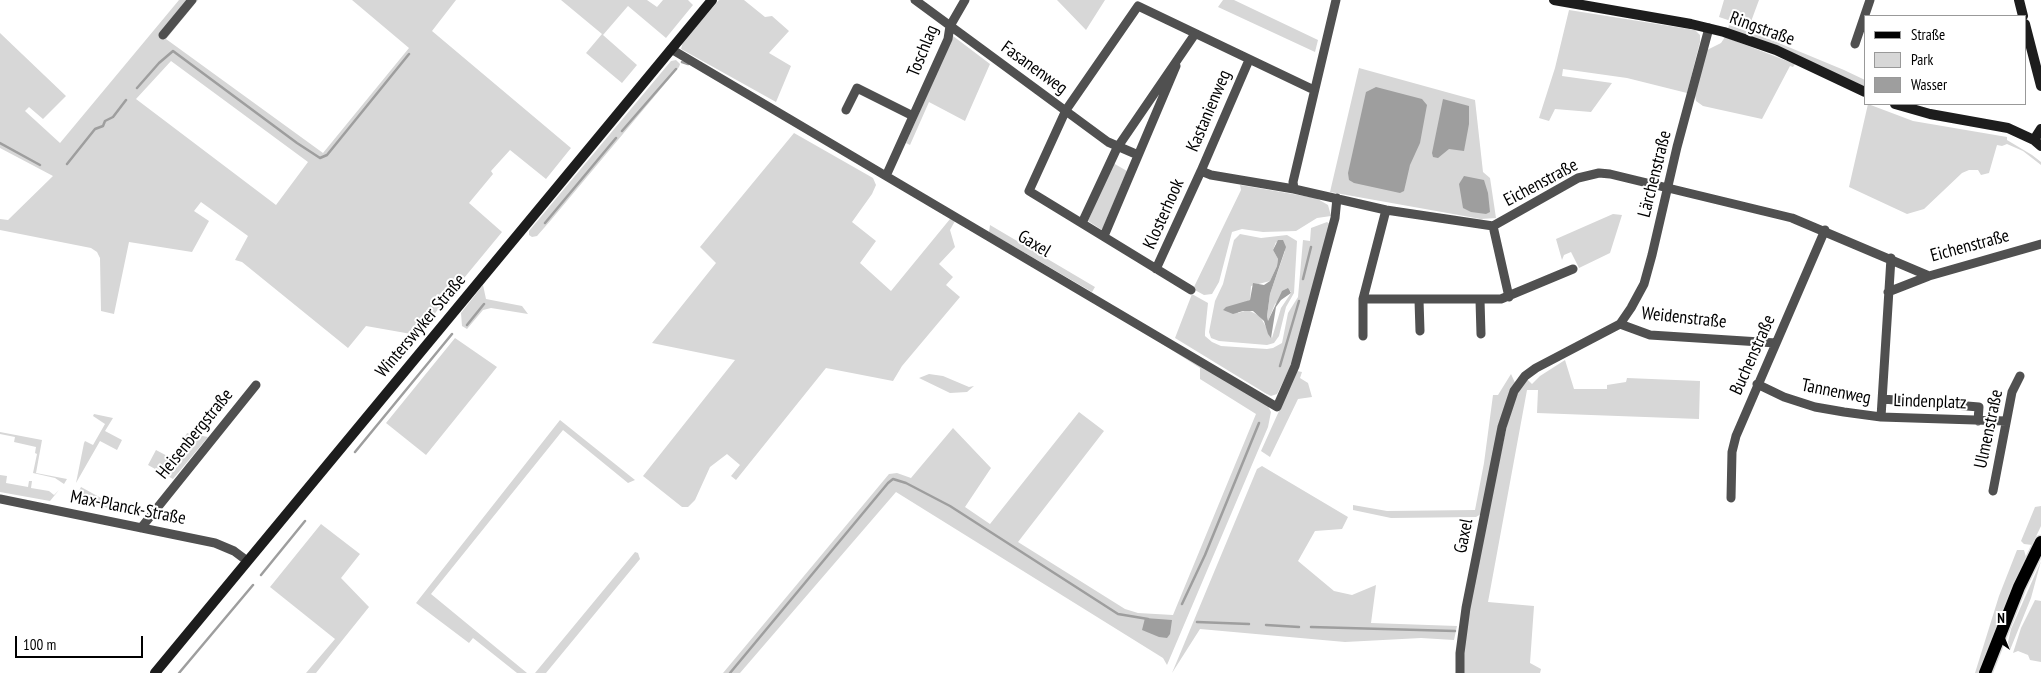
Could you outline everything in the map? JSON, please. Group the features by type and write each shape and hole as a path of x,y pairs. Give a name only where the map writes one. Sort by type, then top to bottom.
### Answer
{"main road":[{"path":"1985,673 2019,587 2041,542"}],"street":[{"path":"163,35 192,0"},
{"name":"Winterswyker Straße","path":"154,673 712,0"},
{"name":"Fasanenweg","path":"915,0 1117,148 1138,155"},
{"name":"Toschlag","path":"886,176 948,39 950,26 965,0"},
{"name":"Ringstraße","path":"1554,0 1708,28 1776,50 1864,92"},
{"path":"1865,15 1870,0"},
{"path":"2020,0 2023,15"},
{"path":"1294,189 1293,182 1335,1"},
{"name":"Kastanienweg","path":"1066,110 1138,6 1314,90"},
{"path":"1855,44 1864,18"},
{"name":"Lärchenstraße","path":"1620,324 1644,284 1708,28"},
{"path":"2026,28 2041,86"},
{"path":"1082,223 1117,148 1194,34"},
{"name":"Gaxel","path":"671,49 1277,407 1295,366 1335,218 1337,198"},
{"path":"1104,236 1183,50"},
{"name":"Kastanienweg","path":"1249,60 1201,171 1211,175 1294,189"},
{"path":"846,110 857,88 913,116"},
{"path":"1898,105 1930,114 2008,128 2037,143 2041,129"},
{"name":"Klosterhook","path":"1066,110 1030,190 1191,290"},
{"name":"Klosterhook","path":"1156,270 1201,171"},
{"name":"Eichenstraße","path":"1294,189 1386,210 1494,226 1578,178 1588,175 1610,174 1792,218 1825,230 1929,276 2041,244"},
{"path":"1363,336 1363,299 1386,210"},
{"path":"1494,226 1509,297"},
{"name":"Buchenstraße","path":"1731,498 1732,452 1736,436 1825,230"},
{"path":"1881,417 1891,258"},
{"path":"1363,299 1480,300 1509,297 1573,269"},
{"path":"1888,292 1929,276"},
{"path":"1419,300 1420,331"},
{"path":"1480,300 1481,334"},
{"name":"Gaxel","path":"1460,673 1460,653 1466,608 1502,427 1514,392 1525,376 1549,360 1620,324"},
{"name":"Weidenstraße","path":"1620,324 1650,335 1776,343"},
{"name":"Ulmenstraße","path":"1993,491 2012,392 2020,376"},
{"name":"Tannenweg","path":"1758,384 1784,397 1815,407 1881,417"},
{"name":"Heisenbergstraße","path":"141,528 256,385"},
{"name":"Lindenplatz","path":"1883,399 1979,407 1978,420"},
{"name":"Lindenplatz","path":"1881,417 2006,421"},
{"name":"Max-Planck-Straße","path":"0,499 215,542 234,551 246,560"}],"green space":[{"path":"179,0 198,0 166,39 323,153 409,48 352,0 456,0 432,31 571,148 546,179 510,150 491,171 493,174 469,203 502,232 417,335 366,326 348,348 242,262 235,260 248,236 201,202 194,211 209,221 192,252 129,242 114,314 101,311 100,258 97,252 91,248 0,230 0,219 8,220 53,176 0,148 0,33 66,96 43,119 29,107 25,111 60,143","holes":["171,61 308,162 276,205 136,99"]},
{"path":"561,0 647,0 657,7 663,0 688,0 693,5 666,38 628,6 603,35 637,65 622,83 586,53 602,34"},
{"path":"719,0 744,0 765,17 772,16 789,31 769,53 791,66 776,102 681,49 683,42"},
{"path":"1057,0 1105,0 1086,30"},
{"path":"1223,0 1234,0 1318,40 1315,52 1218,7"},
{"path":"1724,0 1759,0 1749,27 1719,17"},
{"path":"1569,10 1695,30 1700,35 1700,42 1687,93 1627,78 1563,69 1562,76 1612,83 1591,112 1555,109 1549,121 1539,118 1555,68"},
{"path":"1729,25 1844,70 1864,80 1864,87 1728,29"},
{"path":"953,36 990,64 965,121 929,102 910,145 906,143"},
{"path":"1725,37 1795,64 1793,67 1790,66 1762,119 1703,106 1696,101 1695,95 1707,50 1721,43"},
{"path":"676,60 680,64 679,67 551,220 537,236 532,237 529,235 529,231 671,61"},
{"path":"1359,68 1475,100 1483,172 1490,178 1496,218 1481,219 1330,192"},
{"path":"1868,105 1913,121 2007,137 2007,140 2041,162 2041,165 2023,151 2007,144 1997,145 1989,173 1981,175 1978,170 1969,170 1962,173 1924,209 1907,214 1849,187"},
{"path":"794,133 873,178 876,185 872,194 852,222 876,241 860,263 891,291 950,219 955,221 950,230 955,247 939,264 953,277 946,285 960,297 902,366 893,381 826,368 736,480 731,476 740,465 727,454 710,467 695,500 688,507 682,507 643,476 735,360 652,343 716,263 700,247"},
{"path":"1113,163 1127,171 1102,230 1088,221"},
{"path":"1240,185 1316,198 1328,205 1331,216 1317,218 1296,231 1263,232 1242,229 1232,232 1219,282 1212,294 1204,295 1193,289 1241,190"},
{"path":"1613,214 1622,215 1610,253 1579,268 1571,252 1564,255 1562,260 1556,239"},
{"path":"1327,222 1330,224 1291,366 1277,394 1271,396 1265,393 1175,338 1192,294 1208,303 1205,336 1212,342 1221,346 1267,349 1282,343 1288,313 1298,297 1303,240 1310,241 1311,228"},
{"path":"990,225 1095,287 1092,292 989,232"},
{"path":"1240,234 1261,238 1287,235 1297,241 1294,293 1286,307 1279,336 1274,343 1267,345 1219,341 1211,338 1209,332 1215,301 1223,284 1234,240","holes":["1276,242 1285,251 1270,294 1268,321 1275,304 1291,291 1291,293 1281,308 1272,338 1260,316 1248,310 1238,313 1238,305 1250,300 1251,286 1270,281 1277,266 1278,259 1273,250"]},
{"path":"483,285 486,299 522,306 528,314 491,308 483,310 467,329 462,326 461,313"},
{"path":"1148,335 1268,406 1271,412 1268,427 1167,665 1163,658 896,492 740,673 723,673 889,474 897,473 911,478 953,428 991,468 965,507 990,524 1079,412 1104,431 1018,542 1125,609 1138,613 1173,615 1256,414 1200,379 1200,368"},
{"path":"455,338 497,367 426,455 386,423"},
{"path":"1565,360 1574,389 1607,389 1607,385 1626,382 1627,378 1700,381 1699,419 1537,413 1538,390 1527,390 1488,602 1534,606 1530,663 1541,669 1540,673 1462,673 1462,656 1476,569 1511,406 1526,378 1532,384 1540,376"},
{"path":"1297,371 1302,372 1300,378 1308,383 1312,397 1298,399 1270,457 1261,451"},
{"path":"929,374 943,376 969,387 974,386 967,392 950,393 919,378"},
{"path":"1511,374 1516,385 1481,514 1476,517 1391,518 1353,510 1353,505 1387,511 1475,510 1484,463 1493,395 1498,395"},
{"path":"94,414 113,418 105,431 122,440 117,450 100,441 76,483 84,443 85,441 93,445 105,424 93,416"},
{"path":"560,420 635,480 628,483 563,430 431,594 527,673 517,673 473,638 469,643 416,603"},
{"path":"0,432 42,440 36,473 67,479 64,484 55,478 33,473 37,454 35,453 36,447 14,442 15,437 0,434"},
{"path":"187,433 208,437 173,479 148,465 156,450 173,459"},
{"path":"1262,466 1348,517 1342,529 1315,531 1298,561 1334,591 1352,595 1376,585 1371,623 1457,626 1454,640 1421,638 1345,642 1200,629 1172,673 1257,469"},
{"path":"0,475 7,476 6,483 28,487 29,481 32,481 31,488 49,491 54,495 59,490 50,501 0,492"},
{"path":"81,487 121,509 120,511 112,506 110,509 98,504 97,506 89,501 86,505 75,499"},
{"path":"2041,506 2041,526 2032,545 2024,544 2021,541 2035,507"},
{"path":"321,524 360,554 341,578 369,607 316,673 306,673 335,639 270,587"},
{"path":"2017,550 2024,550 2026,557 1979,673 1975,673 1999,596"},
{"path":"635,552 638,553 640,559 546,673 535,673"},
{"path":"2041,561 2031,598 2010,650 2008,642 2011,629"},
{"path":"2035,600 2041,601 2041,662 2030,660 2028,655 2018,651 2013,653 2021,628"}],"water":[{"path":"1376,87 1422,99 1427,105 1420,143 1410,165 1404,191 1400,193 1354,183 1349,180 1348,173 1366,92"},
{"path":"1443,99 1469,106 1469,124 1464,151 1449,149 1438,158 1433,157 1432,153"},
{"path":"1464,176 1484,180 1488,193 1490,212 1486,214 1471,212 1463,208 1459,184"},
{"path":"1278,240 1283,240 1286,247 1270,294 1268,321 1282,291 1288,288 1291,293 1281,300 1276,307 1271,338 1264,321 1253,311 1233,314 1223,310 1226,307 1250,300 1253,283 1264,285 1270,281 1277,266 1278,259 1273,250"},
{"path":"1145,618 1172,620 1170,634 1167,638 1142,630"}],"waterway":[{"path":"137,88 159,63 173,51 320,158 327,155 409,54"},
{"path":"682,62 688,64"},
{"path":"622,131 676,69"},
{"path":"67,164 95,129 103,126 105,121 113,117 126,100"},
{"path":"545,223 616,138"},
{"path":"0,143 40,165"},
{"path":"1303,279 1311,247"},
{"path":"1280,366 1299,301"},
{"path":"467,325 484,304"},
{"path":"355,452 452,334"},
{"path":"1182,604 1205,555 1259,423"},
{"path":"730,673 893,479 906,483 950,506 1118,614 1148,619"},
{"path":"261,575 305,521"},
{"path":"179,673 253,585"},
{"path":"1197,622 1249,624"},
{"path":"1266,625 1299,627"},
{"path":"1311,627 1455,631"}]}
